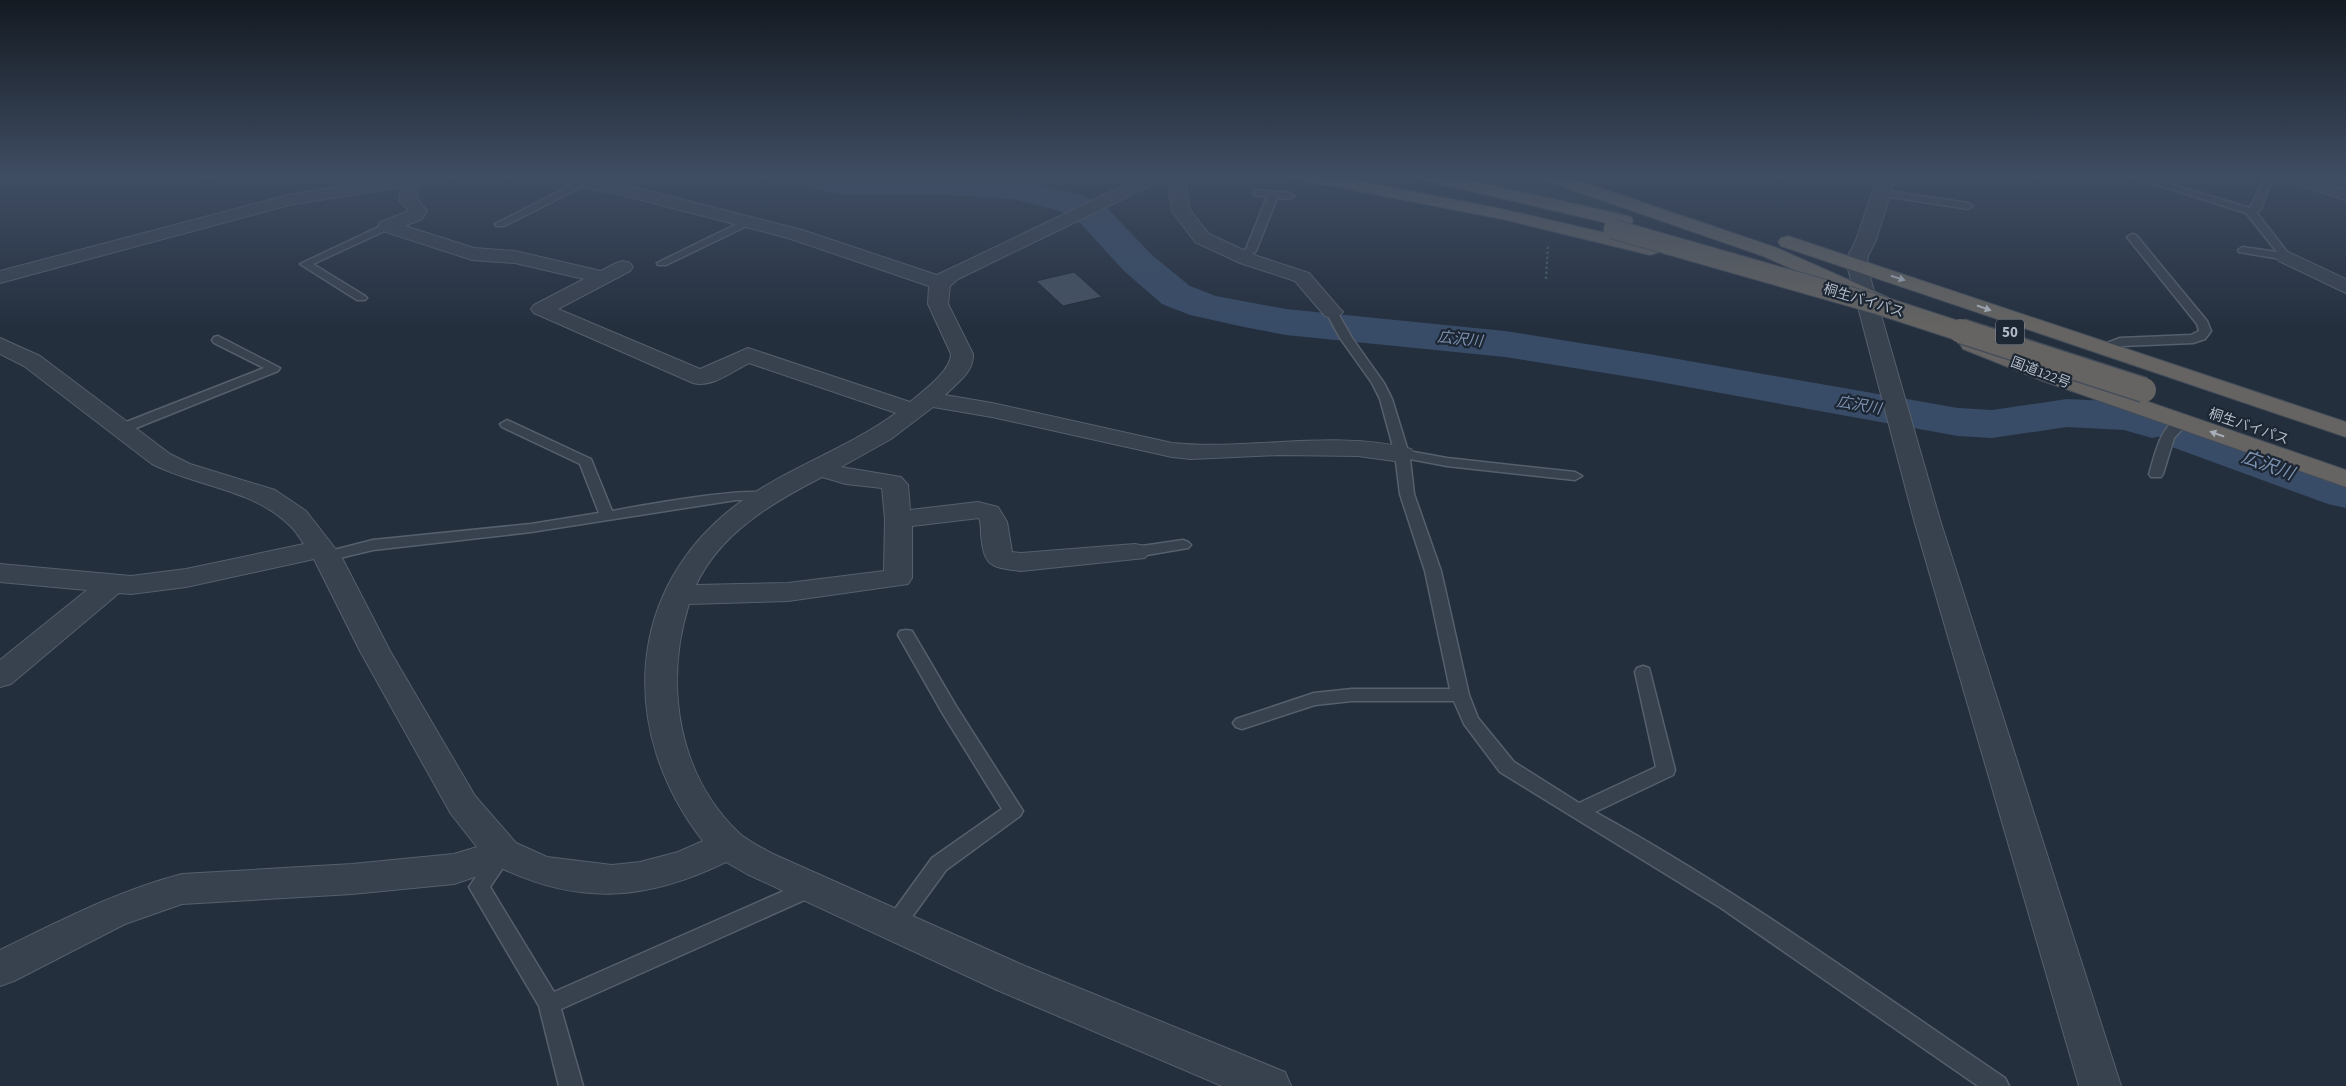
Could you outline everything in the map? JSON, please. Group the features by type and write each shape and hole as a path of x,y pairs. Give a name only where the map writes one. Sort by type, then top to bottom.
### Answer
{"highway":[{"name":"50","path":"1556,226 1832,294 1866,294"},
{"name":"桐生バイパス","path":"1620,226 2346,444"},
{"name":"国道122号","path":"1693,226 1770,252 2012,361 2346,479"},
{"path":"1726,226 1774,242 1833,266 1866,294"},
{"name":"50","path":"1740,226 2346,430"},
{"name":"桐生バイパス","path":"2148,385 2346,460"}],"street":[{"path":"0,276 191,226"},
{"path":"387,226 472,254 515,257 602,277"},
{"path":"762,226 804,237 940,283"},
{"path":"1054,226 952,275 940,283 937,296 938,304 962,354 963,360 960,367 922,405 882,434 820,466 768,496 724,529 706,547 687,574 665,632 659,688 662,713 671,753 681,778 701,811 729,845 760,864 1011,978 1260,1084"},
{"path":"1192,226 1202,238 1241,257 1302,277 1334,316"},
{"path":"1870,226 1857,265 1928,520 2100,1086"},
{"path":"2286,258 2346,287"},
{"path":"624,266 541,309 701,378 748,355 922,405 992,410 1172,450 1191,452 1319,448 1358,449 1402,454"},
{"path":"0,345 32,361 161,459 181,470 266,496 298,517 324,553 375,651 463,806 503,853 542,871 612,880 640,877 686,865 729,845"},
{"path":"678,595 788,592 898,578 898,519 895,485 892,482 849,478 832,474 820,466"},
{"path":"898,519 978,510 989,513 994,522 998,555 1005,560 1021,562 1135,552"},
{"path":"0,573 111,585 131,585 186,578 286,558 324,553"},
{"path":"0,676 111,585"},
{"path":"0,969 131,904 156,895 182,889 352,879 454,869 503,853"}],"lane":[{"path":"361,298 305,264 387,226"},
{"path":"662,263 741,226"},
{"path":"1241,257 1251,251 1260,226"},
{"path":"2261,226 2286,258"},
{"path":"2103,349 2120,342 2193,339 2201,336 2205,331 2203,323 2132,237"},
{"path":"2243,250 2286,258"},
{"path":"1334,316 1345,332 1346,338 1378,383 1386,399 1402,454 1407,494 1433,571 1460,695 1470,720 1489,746 1508,767 1578,812 1636,844 1728,902 1997,1086"},
{"path":"122,430 274,368 218,340"},
{"path":"2156,474 2168,437 2182,422"},
{"path":"507,424 586,462 607,516"},
{"path":"1402,454 1447,462 1575,476"},
{"path":"324,553 373,545 531,528 736,496 768,496"},
{"path":"1135,552 1183,545"},
{"path":"894,926 939,864 1013,811 949,710 906,635"},
{"path":"1578,812 1666,770 1643,672"},
{"path":"1242,723 1314,699 1352,695 1460,695"},
{"path":"503,853 480,887 548,1004 571,1086"},
{"path":"548,1004 811,888"}],"path":[{"path":"1546,279 1549,231 1553,226"}],"building":[{"path":"1074,272 1102,297 1063,306 1036,281"}],"waterway":[{"name":"広沢川","path":"1103,226 1138,263 1176,295 1204,306 1244,315 1286,322 1505,344 1649,367 1958,422 1992,424 2067,413 2131,416 2152,424"},
{"name":"広沢川","path":"2189,437 2346,493"}]}
